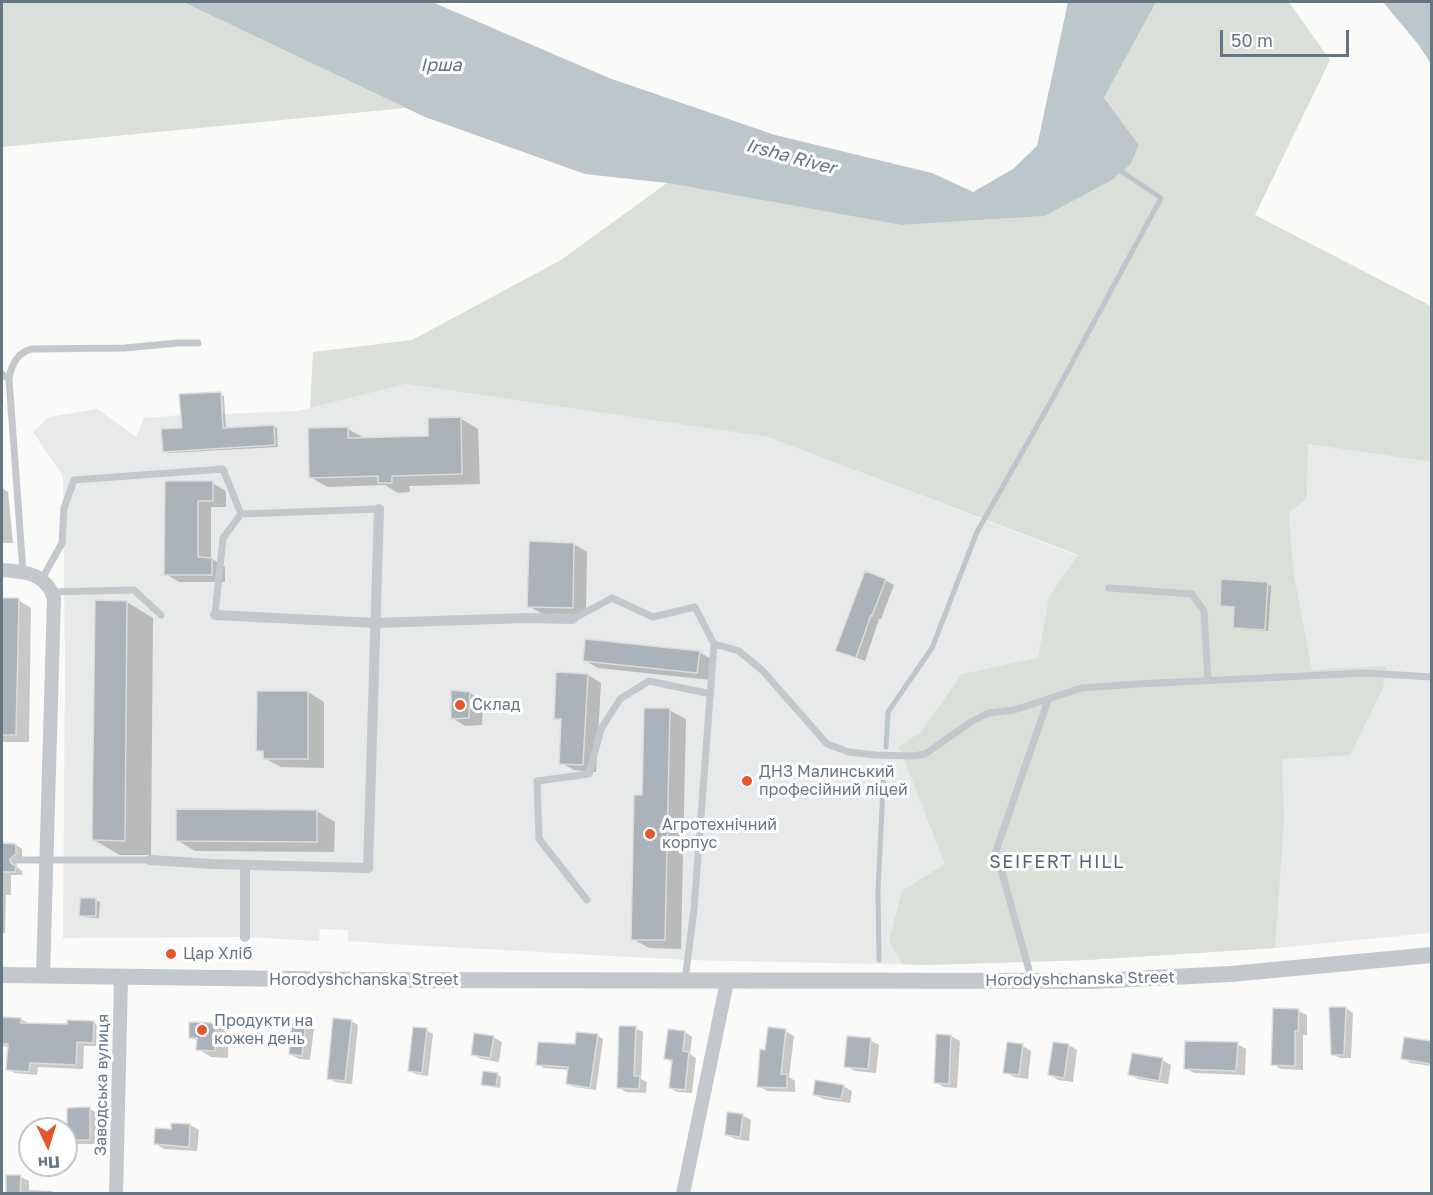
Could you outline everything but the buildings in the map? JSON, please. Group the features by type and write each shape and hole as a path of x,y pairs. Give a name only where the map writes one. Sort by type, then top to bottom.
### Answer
{"street":[{"path":"150,860 368,868 379,509"},
{"path":"2,570 23,572 42,579 54,598 43,976"},
{"path":"215,615 376,623 573,619"},
{"path":"245,864 245,937"},
{"name":"Horodyshchanska Street","path":"2,975 121,978 685,981 1141,980 1431,955"},
{"name":"Заводська вулиця","path":"116,1194 121,978"},
{"path":"683,1194 727,981"}],"lane":[{"path":"23,572 9,379 10,370 17,358 21,353 31,349 125,348 177,343 198,344"},
{"path":"2,374 9,379"},
{"path":"42,579 62,543 64,508 74,480 223,469 241,514"},
{"path":"241,514 379,509"},
{"path":"215,615 223,538 241,514"},
{"path":"1109,588 1192,594 1204,610 1208,680"},
{"path":"52,592 134,590 161,615"},
{"path":"573,619 612,598 653,617 695,607 714,644 694,909 685,981"},
{"path":"714,644 740,651 763,671 827,744 849,752 875,755 925,754 971,722 988,714 1014,710 1082,688 1366,673 1431,677"},
{"path":"587,900 539,839 537,782 589,774 601,729 620,699 649,681 711,694"},
{"path":"1032,981 996,851 1048,700"},
{"path":"16,860 150,860"}],"shaded area":[{"path":"2,2 183,2 406,108 2,147"},
{"path":"1156,2 1289,2 1330,60 1255,215 1431,306 1431,462 1308,444 1307,498 1289,514 1294,576 1312,670 1386,666 1383,688 1350,755 1282,759 1284,820 1275,948 1087,960 902,964 889,941 902,891 945,864 899,747 922,731 962,674 1038,658 1049,597 1078,555 768,437 406,384 310,408 313,352 412,340 561,260 667,183 901,225 1045,216 1112,180 1131,164 1139,145 1104,98"},
{"name":"ДНЗ Малинський професійний ліцей","path":"406,384 769,437 1078,556 1294,576 1289,514 1307,498 1308,444 1431,462 1431,933 1275,948 1087,960 925,965 687,960 391,944 348,941 348,930 320,929 319,941 245,937 63,938 65,667 63,476 33,432 49,417 97,409 136,437 144,418 181,415 179,394 221,392 222,414 297,411"}],"water":[{"name":"Ірша","path":"183,2 432,2 609,78 775,135 932,173 973,192 1013,169 1037,146 1068,2 1156,2 1104,98 1139,145 1131,164 1112,180 1045,216 901,225 667,183 585,174 425,117"},
{"path":"1383,2 1431,2 1431,64 1418,44"}],"waterway":[{"path":"886,747 888,712 932,648 977,532 1054,396 1161,198 1118,169"},
{"path":"879,960 878,890 884,767"}],"place":[{"name":"Склад","path":"460,705"},
{"name":"ДНЗ Малинський професійний ліцей","path":"747,781"},
{"name":"Агротехнічний корпус","path":"650,834"},
{"name":"Цар Хліб","path":"171,954"},
{"name":"Продукти на кожен день","path":"202,1030"}],"district":[{"name":"SEIFERT HILL","path":"1057,862"}],"water label":[{"name":"Irsha River","path":"791,157"}]}
